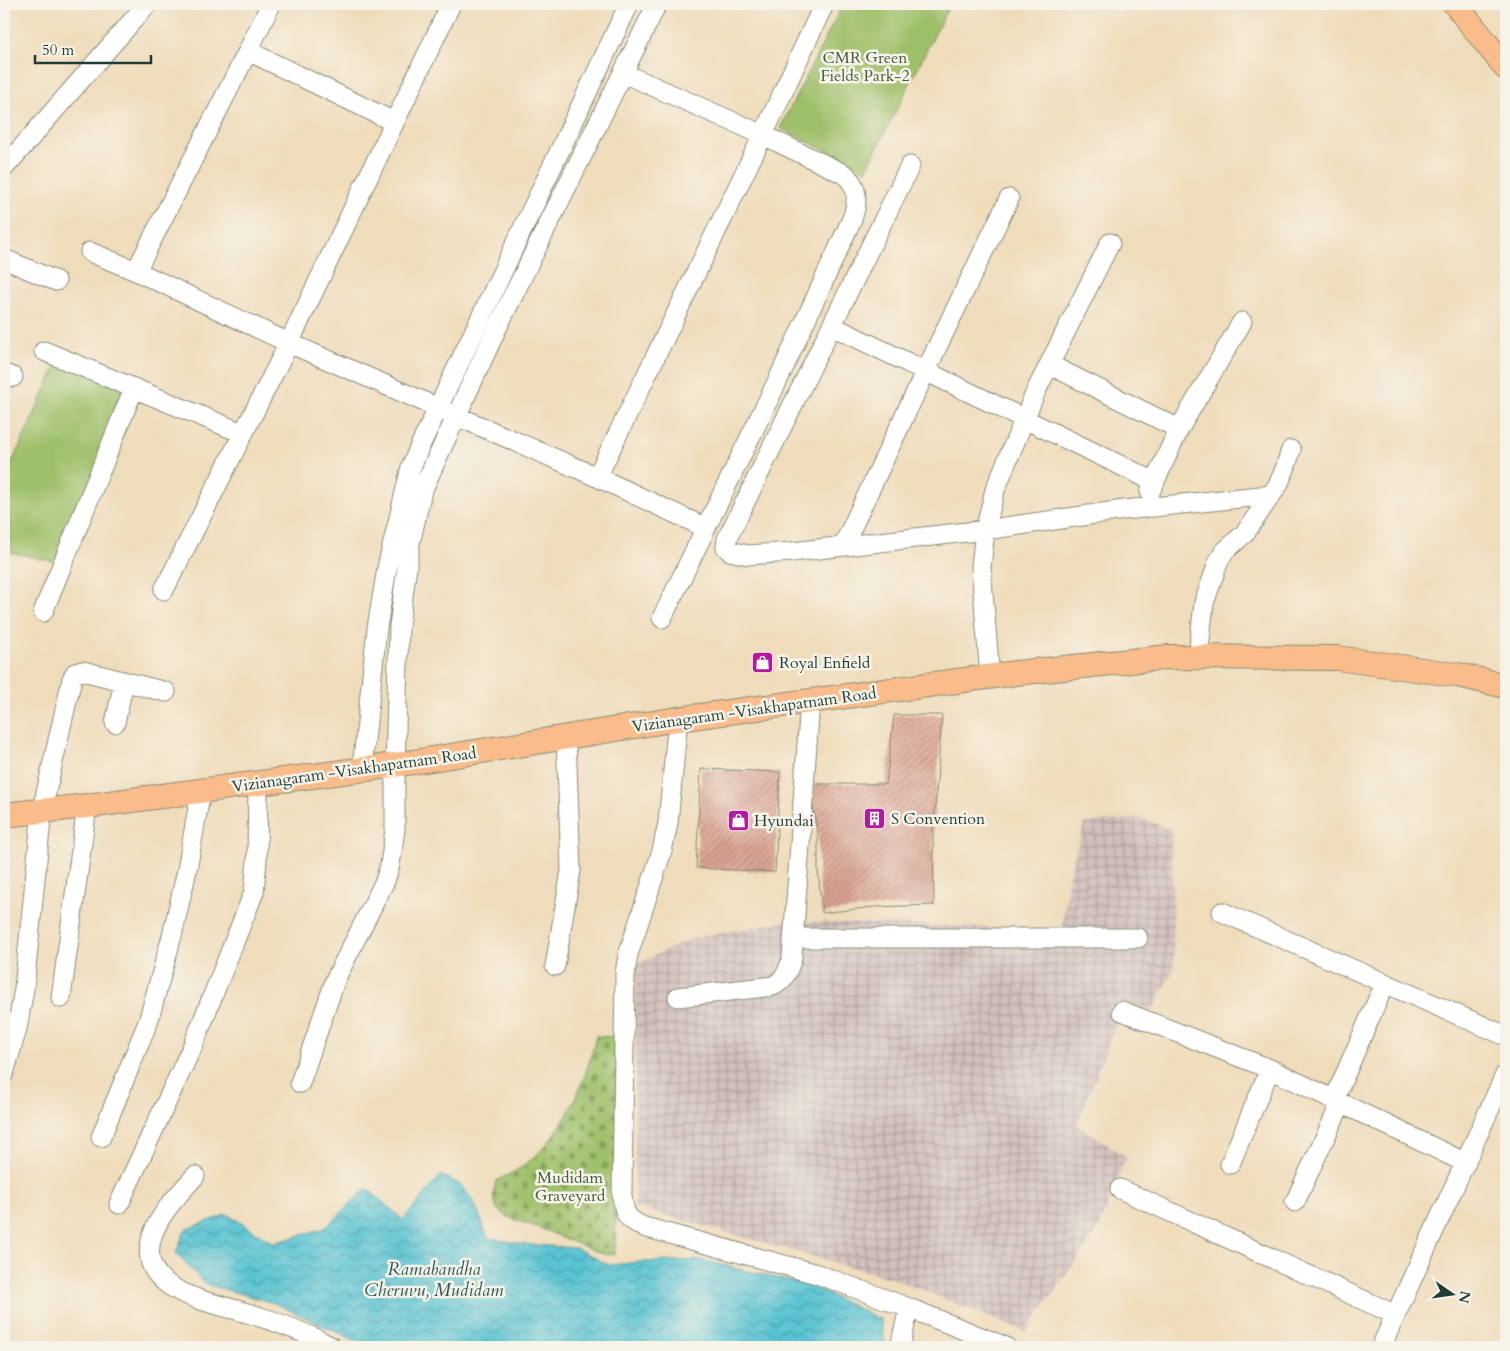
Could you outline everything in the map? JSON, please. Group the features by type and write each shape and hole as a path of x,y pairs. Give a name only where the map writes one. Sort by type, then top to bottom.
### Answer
{"main road":[{"path":"1455,4 1506,68"},
{"name":"Vizianagaram -Visakhapatnam Road","path":"4,815 87,806 395,765 678,719 990,676 1169,656 1337,658 1458,674 1506,686"}],"street":[{"path":"4,168 148,4"},
{"path":"136,271 271,4"},
{"path":"164,590 288,343 450,4"},
{"path":"362,769 377,628 386,568 411,467 629,4"},
{"path":"300,1082 336,978 390,865 395,830 399,626 410,544 422,491 496,330 657,4"},
{"path":"598,477 824,4"},
{"path":"248,51 394,122"},
{"path":"623,73 763,135 844,174 851,180 855,188 856,206 777,382 662,618"},
{"path":"910,166 727,539 726,547 730,552 748,555 843,546 985,530 1142,508 1270,495"},
{"path":"843,546 1009,199"},
{"path":"990,676 981,567 985,530 996,490 1036,391 1110,244"},
{"path":"90,252 136,271 288,343 598,477 706,528"},
{"path":"4,259 56,280"},
{"path":"1142,508 1179,429 1242,322"},
{"path":"832,326 1154,482"},
{"path":"44,351 242,433"},
{"path":"1050,365 1179,429"},
{"path":"43,612 134,388"},
{"path":"1198,657 1204,604 1219,560 1225,551 1245,533 1270,495 1285,469 1291,450"},
{"path":"4,1073 17,1030 21,1008 42,810 72,679 75,673 83,671 166,692"},
{"path":"115,723 124,682"},
{"path":"678,997 773,986 780,982 789,969 794,938 810,701"},
{"path":"678,719 668,823 662,851 628,956 625,973 622,1195 627,1218 644,1227 817,1274 1006,1347"},
{"path":"555,966 571,870 566,737"},
{"path":"119,1204 194,1043 254,892 257,860 258,783"},
{"path":"101,1137 150,1014 172,936 187,870 201,791"},
{"path":"61,998 87,806"},
{"path":"1222,912 1506,1036"},
{"path":"794,938 1138,938"},
{"path":"1295,1202 1385,983"},
{"path":"1122,1011 1270,1069 1466,1163"},
{"path":"1230,1164 1270,1069"},
{"path":"1382,1347 1506,1073"},
{"path":"194,1176 164,1213 154,1230 149,1248 149,1260 157,1275 180,1292 192,1298 246,1312 288,1326 332,1347"},
{"path":"1120,1189 1396,1315"},
{"path":"900,1347 909,1308"}],"shaded area":[{"path":"1141,818 1171,830 1174,969 1152,1011 1124,1003 1077,1125 1126,1157 1099,1228 1026,1332 894,1279 635,1207 636,964 693,938 786,921 1062,930 1069,874 1085,823"}],"green space":[{"name":"CMR Green Fields Park-2","path":"843,4 950,4 866,170 780,128"},
{"path":"58,362 129,391 56,562 4,551 4,480"},
{"name":"Mudidam Graveyard","path":"596,1036 618,1037 618,1150 615,1254 603,1254 508,1217 497,1209 493,1195 496,1181 520,1168 537,1154 561,1124 579,1090"}],"water":[{"name":"Ramabandha Cheruvu, Mudidam","path":"441,1175 461,1185 475,1204 488,1238 523,1244 576,1248 609,1265 701,1260 811,1286 880,1319 885,1343 880,1347 367,1347 274,1303 205,1284 176,1253 185,1230 227,1214 274,1243 325,1228 367,1188 403,1220"}],"building":[{"name":"S Convention","path":"894,715 942,715 933,833 934,905 874,907 822,913 818,870 818,834 812,802 814,784 886,784"},
{"name":"Hyundai","path":"701,769 780,772 775,872 696,868"}],"place":[{"name":"Royal Enfield","path":"763,662"},
{"name":"S Convention","path":"875,818"},
{"name":"Hyundai","path":"738,820"}]}
